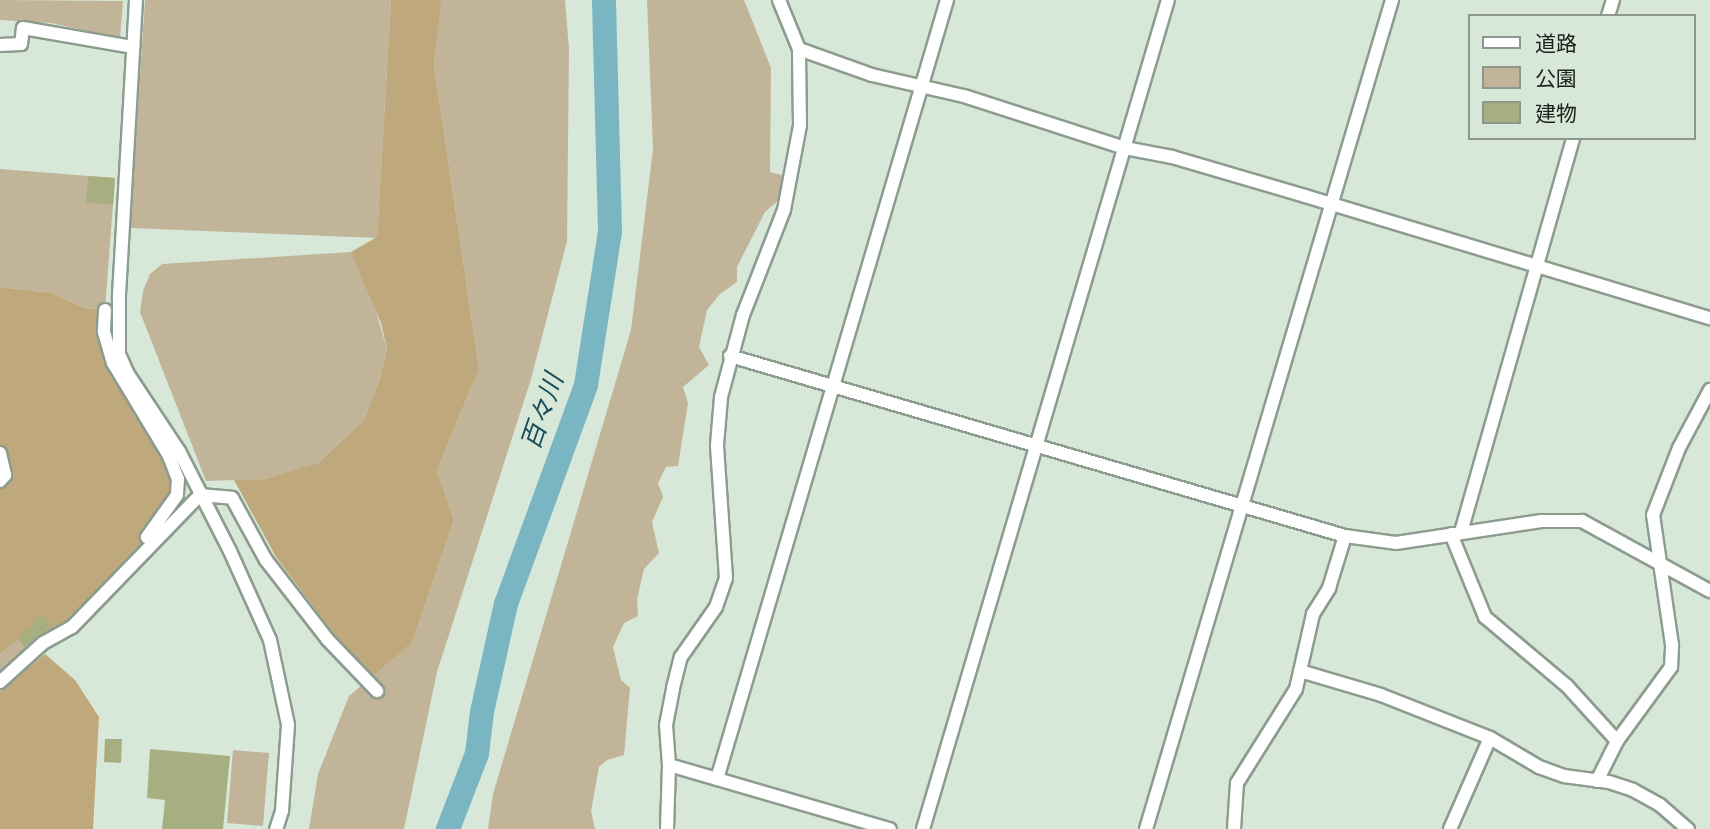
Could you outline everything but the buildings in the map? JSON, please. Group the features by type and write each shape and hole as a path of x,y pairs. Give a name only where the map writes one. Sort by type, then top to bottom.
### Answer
{"street":[{"path":"136,0 119,299 119,354 128,374 179,451 230,551 270,640 288,725 282,811 276,829"},
{"path":"667,829 669,765 666,725 681,657 716,607 726,579 718,445 721,397 730,356 784,210 800,125 799,50 779,0"},
{"path":"717,779 835,387 947,0"},
{"path":"923,829 1168,0"},
{"path":"1146,829 1392,0"},
{"path":"0,45 21,44 23,27 133,47"},
{"path":"799,50 872,75 964,96 1125,148 1172,157 1710,318"},
{"path":"1572,140 1456,533 1485,617 1567,686 1617,741"},
{"path":"41,640 77,613 156,527 179,488 169,456 113,363 104,332 105,310"},
{"path":"730,356 1345,536 1396,543 1541,521 1582,521 1710,591"},
{"path":"1597,781 1617,741 1671,667 1672,645 1653,515 1679,448 1710,390"},
{"path":"0,453 5,475 0,481"},
{"path":"0,682 43,643 72,627 200,495"},
{"path":"200,495 232,498 266,560 328,640 377,691"},
{"path":"1234,829 1237,783 1296,689 1313,614 1329,588 1345,536"},
{"path":"1300,671 1381,695 1489,738 1539,767 1564,776 1609,782 1647,797 1688,829"},
{"path":"1450,829 1489,738"},
{"path":"669,765 890,829"}],"green space":[{"path":"0,0 123,1 120,38 51,23 0,20"},
{"path":"145,0 391,0 377,238 130,228"},
{"path":"440,0 565,0 569,49 567,241 531,379 437,672 404,829 309,829 318,774 349,696 412,643 454,520 437,470 479,369 434,65"},
{"path":"647,0 744,0 771,68 770,172 785,176 782,197 765,212 737,267 737,282 720,294 707,310 699,347 709,365 683,387 688,403 678,466 666,467 658,483 663,497 652,522 659,553 644,569 637,600 638,616 624,623 613,647 621,680 630,688 624,755 607,760 599,767 591,811 595,829 488,829 493,794 631,330 653,149"},
{"path":"0,169 115,178 105,310 85,308 52,293 0,287"},
{"path":"351,252 371,294 387,349 379,381 364,420 318,463 294,473 266,479 206,481 140,312 143,291 150,274 162,264"},
{"path":"34,636 41,641 0,677 0,654 19,639"},
{"path":"233,750 269,753 263,826 227,823"}],"shaded area":[{"path":"391,0 441,0 434,65 479,369 437,470 454,520 412,643 373,676 345,649 276,557 234,480 266,479 318,463 364,420 379,381 387,349 381,323 351,252 377,237"},
{"path":"0,287 52,293 85,308 105,310 104,332 178,479 156,527 77,613 41,641 34,636 19,639 0,654"},
{"path":"45,654 75,680 99,717 93,829 0,829 0,691"}],"waterway":[{"name":"百々川","path":"448,829 477,754 482,712 506,604 586,385 610,231 604,0"}]}
